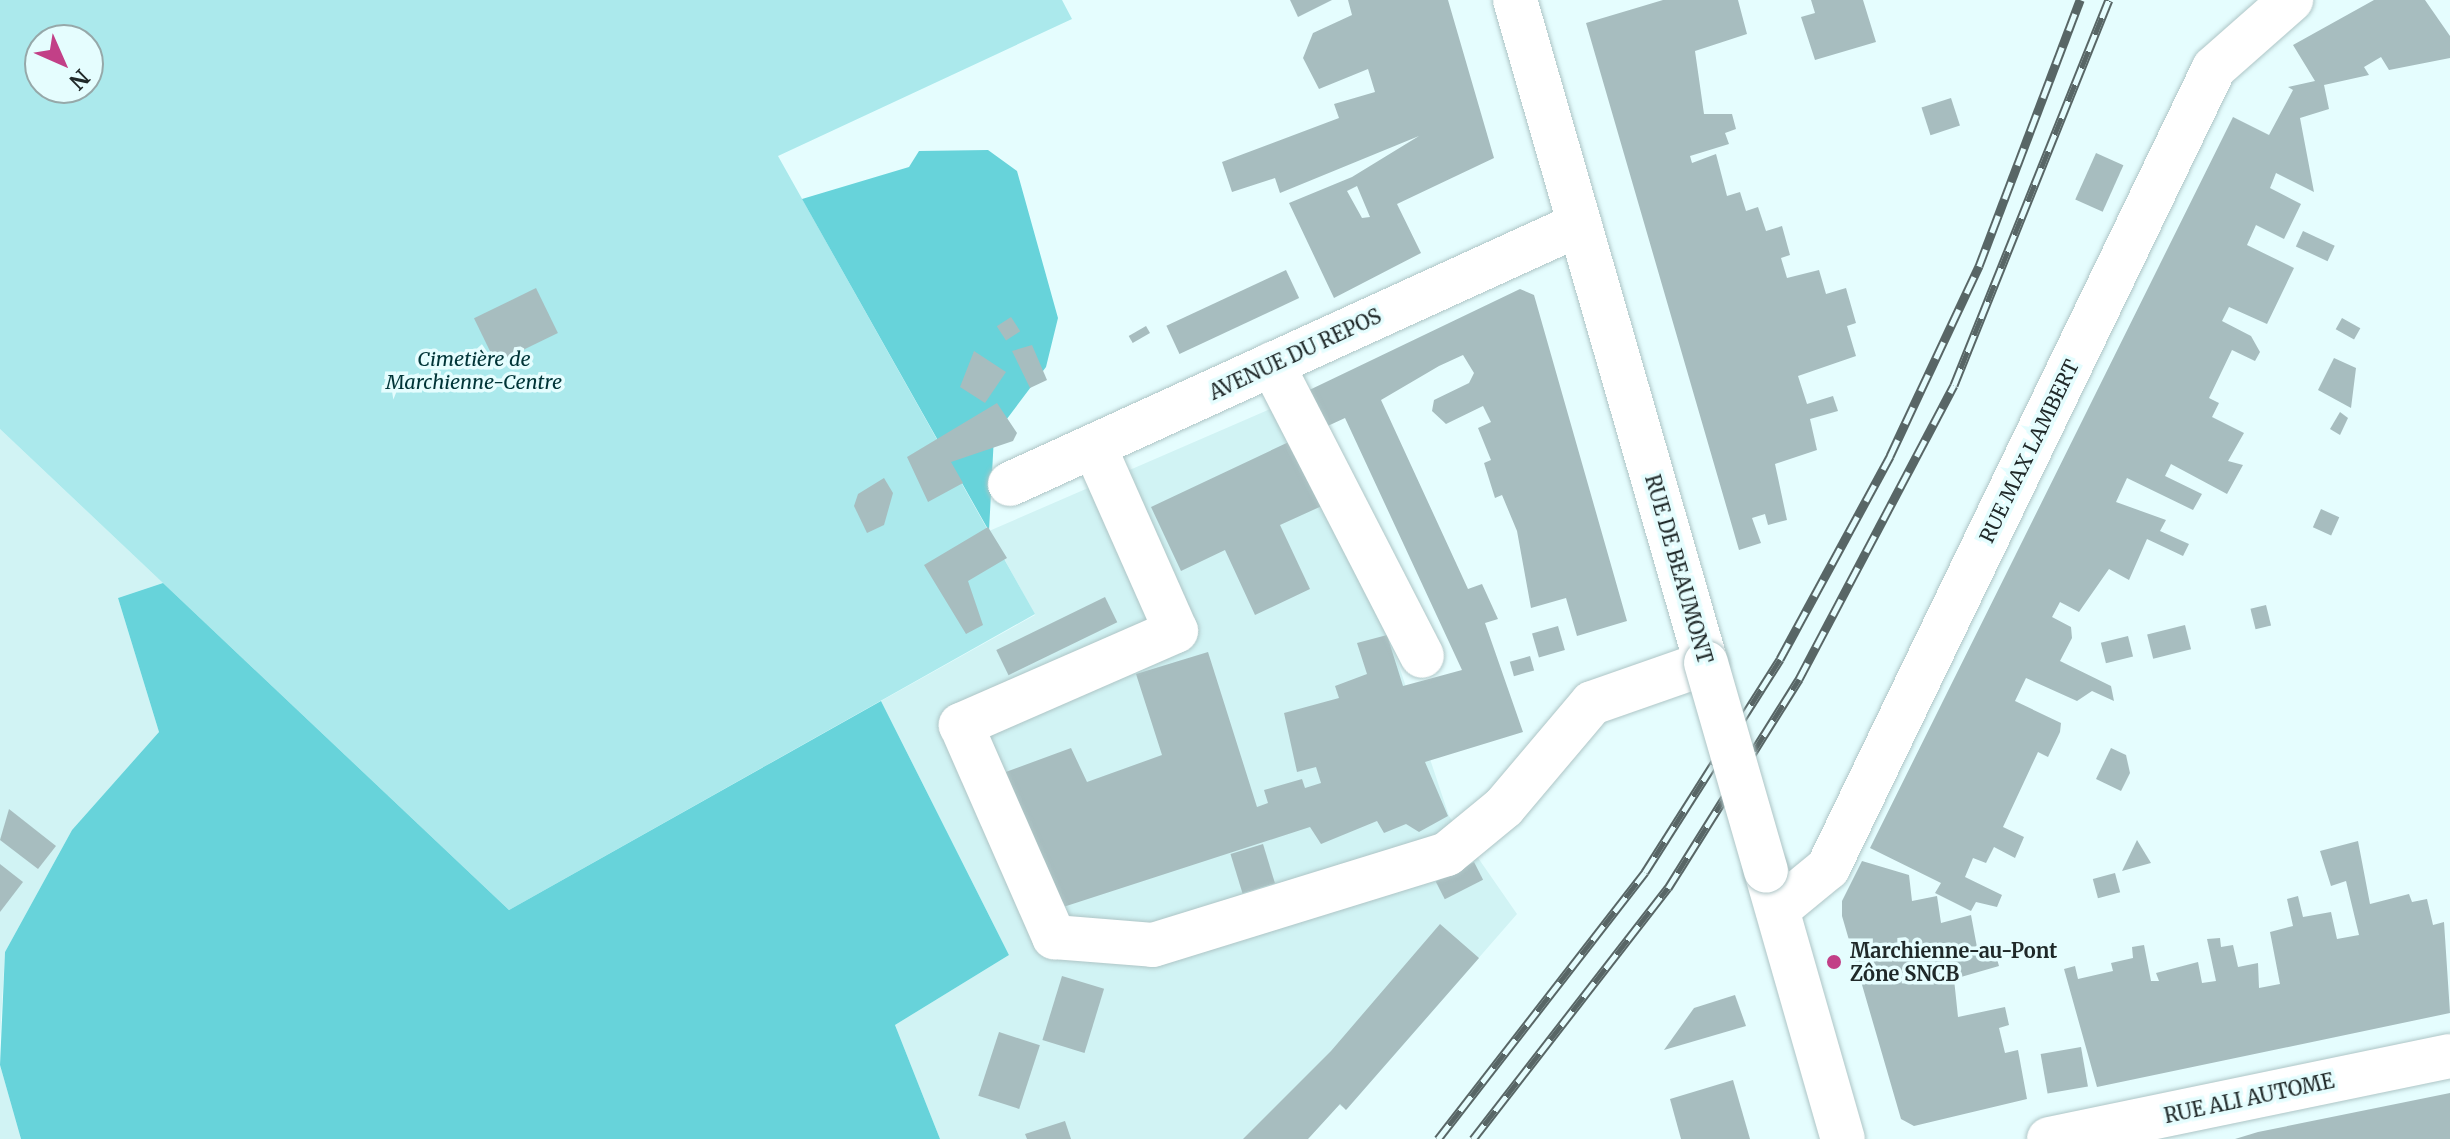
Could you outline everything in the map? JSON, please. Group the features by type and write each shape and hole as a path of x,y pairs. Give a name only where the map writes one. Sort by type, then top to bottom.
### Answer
{"street":[{"name":"RUE DE BEAUMONT","path":"1515,0 1843,1139"},
{"name":"RUE MAX LAMBERT","path":"1772,890 1828,868 2214,68 2291,0"},
{"name":"AVENUE DU REPOS","path":"1010,484 1580,224"},
{"path":"1272,364 1422,656"},
{"path":"1094,446 1176,631 961,725 1054,937 1153,945 1447,854 1504,807 1592,703 1706,663"},
{"name":"RUE ALI AUTOME","path":"2049,1139 2450,1056"}],"shaded area":[{"path":"988,150 1017,171 1058,318 1046,367 994,436 989,531 802,199 909,167 919,151"},
{"path":"1277,406 1388,633 1449,816 1517,914 1347,1109 1339,1105 1308,1139 940,1139 895,1025 1009,955 881,701 1035,615 989,531"},
{"path":"0,429 163,583 118,598 159,732 72,830 5,952 0,1037"},
{"path":"163,583 509,910 881,701 1009,955 895,1025 940,1139 21,1139 0,1065 5,952 72,830 159,732 118,598"},
{"path":"0,1065 21,1139 0,1139"}],"green space":[{"name":"Cimetière de Marchienne-Centre","path":"0,0 1062,0 1072,19 778,156 1035,614 509,910 0,429"}],"building":[{"path":"1290,0 1332,0 1298,17"},
{"path":"1348,0 1448,0 1494,158 1397,204 1421,253 1334,298 1289,203 1352,177 1419,136 1280,193 1275,178 1232,192 1222,162 1339,118 1334,104 1375,92 1368,69 1319,89 1303,58 1313,33 1352,15","holes":["1357,186 1370,217 1362,218 1347,191"]},
{"path":"1663,0 1738,0 1747,34 1695,51 1704,114 1732,114 1736,129 1725,133 1729,144 1690,156 1692,163 1716,154 1727,196 1740,192 1746,211 1758,207 1766,231 1782,226 1790,255 1781,258 1787,278 1819,270 1826,294 1846,288 1856,323 1847,326 1856,356 1798,376 1807,404 1833,396 1838,411 1810,419 1817,450 1775,464 1787,520 1768,525 1765,514 1752,518 1761,543 1739,550 1586,23"},
{"path":"1811,0 1863,0 1876,42 1815,60 1801,17 1815,13"},
{"path":"2374,0 2425,0 2450,36 2450,58 2389,70 2381,57 2364,67 2369,75 2324,85 2329,109 2300,118 2314,192 2276,173 2270,188 2301,204 2284,239 2256,225 2247,245 2294,268 2267,324 2229,307 2222,321 2251,336 2260,352 2255,361 2232,350 2209,398 2219,403 2212,417 2244,433 2228,461 2243,465 2227,494 2171,464 2165,476 2202,494 2193,510 2127,478 2116,502 2166,520 2160,531 2189,544 2183,556 2147,539 2129,580 2109,569 2079,612 2060,602 2052,617 2071,627 2072,638 2060,661 2111,686 2114,701 2092,691 2077,701 2026,678 2015,701 2061,723 2060,732 2048,757 2038,752 2003,827 2024,837 2015,858 1994,847 1986,863 1973,858 1965,877 2002,895 1997,907 1976,902 1971,911 1935,893 1941,883 1870,848 2233,117 2269,135 2293,90 2288,87 2315,81 2293,45"},
{"path":"1951,98 1960,126 1930,135 1922,108"},
{"path":"2096,153 2123,165 2103,212 2075,200"},
{"path":"2303,231 2335,246 2328,261 2296,246"},
{"path":"1286,270 1299,298 1179,354 1166,326"},
{"path":"536,288 558,333 496,363 474,318"},
{"path":"1520,289 1534,295 1627,621 1577,636 1566,598 1531,608 1517,531 1502,495 1495,498 1484,463 1491,460 1478,428 1491,422 1483,406 1446,424 1432,411 1434,400 1469,383 1474,373 1463,355 1439,366 1381,400 1468,589 1482,584 1498,619 1485,623 1523,732 1425,762 1448,816 1419,832 1406,824 1384,833 1377,821 1321,844 1310,827 1054,910 1003,773 1071,748 1087,782 1162,755 1136,674 1208,652 1257,807 1268,803 1264,790 1302,779 1305,788 1321,783 1316,767 1297,772 1284,713 1339,698 1335,686 1367,674 1357,643 1387,635 1403,686 1462,670 1345,418 1319,430 1301,394"},
{"path":"1011,317 1020,331 1006,341 997,326"},
{"path":"2342,318 2360,328 2354,340 2336,329"},
{"path":"1146,326 1150,333 1133,343 1129,336"},
{"path":"1032,345 1047,380 1030,388 1012,351"},
{"path":"974,351 1006,372 985,403 960,387"},
{"path":"2334,358 2356,368 2351,408 2318,390"},
{"path":"997,403 1017,433 1013,441 951,462 963,483 928,502 907,457"},
{"path":"2340,412 2348,418 2340,435 2330,429"},
{"path":"1293,440 1324,505 1280,525 1310,589 1255,615 1225,550 1181,571 1151,507"},
{"path":"884,478 893,493 884,525 867,533 854,506 858,494"},
{"path":"2321,509 2339,517 2331,535 2313,527"},
{"path":"988,527 1007,558 968,581 983,625 966,634 924,565"},
{"path":"1105,597 1117,622 1009,675 996,650"},
{"path":"2266,605 2271,625 2256,629 2250,609"},
{"path":"2185,625 2191,649 2153,659 2147,634"},
{"path":"1558,626 1565,650 1539,657 1532,633"},
{"path":"2128,636 2133,656 2106,663 2101,643"},
{"path":"1530,656 1534,670 1514,676 1510,662"},
{"path":"2111,748 2126,755 2130,773 2121,791 2096,779"},
{"path":"9,809 56,846 38,869 0,840"},
{"path":"2137,840 2151,863 2122,871"},
{"path":"2358,841 2370,904 2409,894 2412,902 2427,899 2433,925 2444,922 2450,1013 2097,1087 2064,969 2075,966 2078,979 2113,971 2111,963 2133,958 2132,947 2144,945 2151,981 2159,981 2156,973 2198,962 2202,983 2216,981 2207,939 2220,938 2221,947 2233,945 2238,967 2258,963 2259,988 2280,984 2270,932 2293,926 2287,899 2298,896 2303,917 2331,912 2337,939 2359,935 2346,881 2331,886 2320,851"},
{"path":"1263,844 1275,883 1242,893 1230,854"},
{"path":"1862,861 1909,875 1912,901 1937,896 1941,923 1971,915 1979,958 1995,952 1999,966 1954,979 1958,1017 2005,1007 2009,1025 1999,1028 2005,1053 2018,1050 2027,1099 1914,1126 1901,1119 1842,916 1842,901"},
{"path":"1474,862 1483,880 1445,899 1436,882"},
{"path":"0,864 23,882 0,912"},
{"path":"2115,873 2120,892 2098,898 2093,879"},
{"path":"1440,924 1479,958 1346,1110 1340,1104 1308,1139 1243,1139 1331,1051"},
{"path":"1062,976 1104,989 1084,1053 1042,1040"},
{"path":"1735,995 1746,1026 1664,1050 1694,1008"},
{"path":"999,1032 1040,1045 1019,1109 978,1096"},
{"path":"2081,1047 2088,1086 2048,1094 2041,1054"},
{"path":"1733,1080 1750,1139 1681,1139 1670,1099"},
{"path":"2450,1093 2450,1139 2235,1139 2258,1132"},
{"path":"1065,1121 1071,1139 1027,1139 1025,1134"}],"railway":[{"path":"1438,1139 1645,872 1780,659 1890,456 1979,266 2080,0"},
{"path":"1473,1139 1668,888 1799,679 1954,385 2109,0"}],"place":[{"name":"Marchienne-au-Pont Zône SNCB","path":"1834,962"}]}
